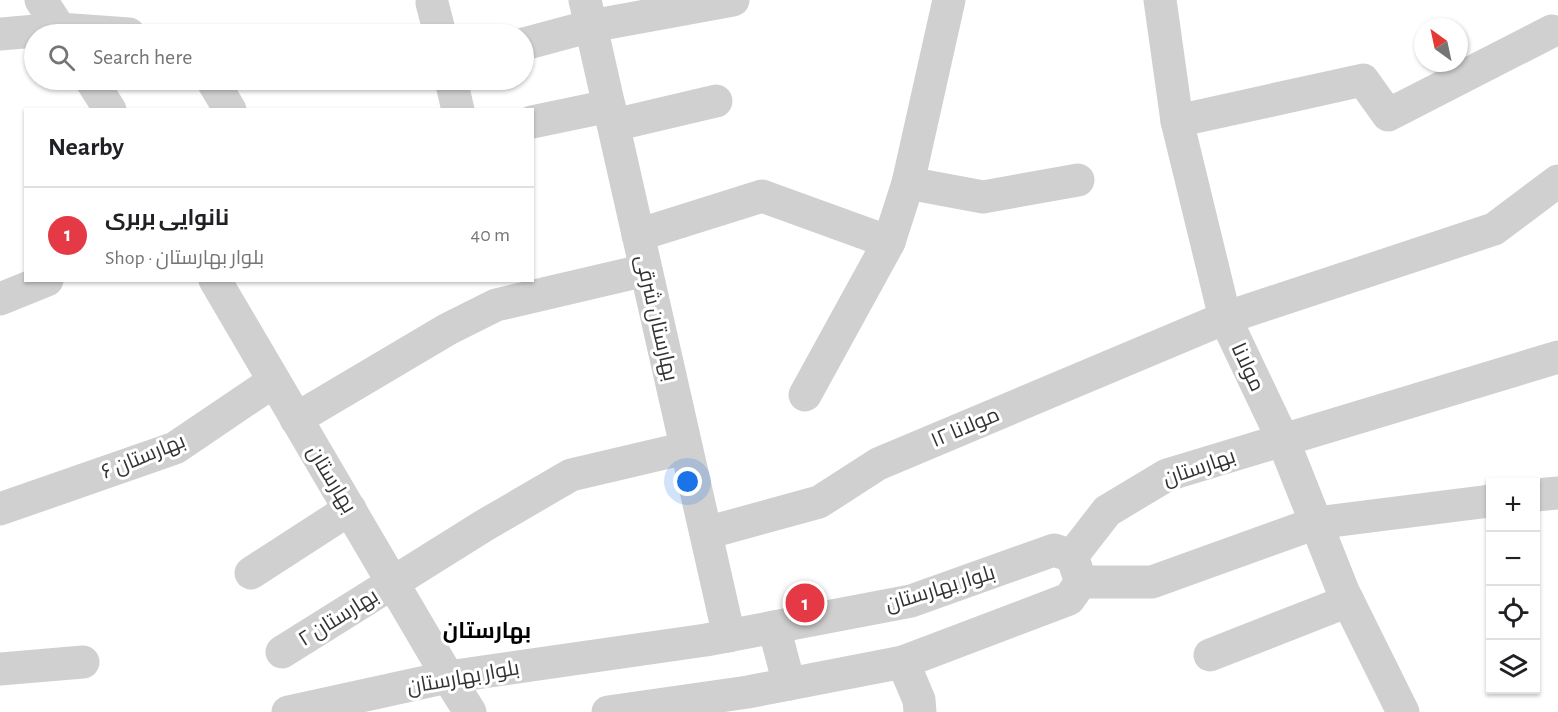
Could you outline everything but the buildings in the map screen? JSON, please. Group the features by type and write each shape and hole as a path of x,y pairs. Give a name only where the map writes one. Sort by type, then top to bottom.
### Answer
{"street":[{"path":"41,0 56,24"},
{"path":"534,40 588,13 733,0"},
{"path":"805,396 889,242 908,183 949,0"},
{"name":"مولانا","path":"1160,0 1177,121 1225,318 1283,440 1348,601 1403,712"},
{"path":"432,3 437,24"},
{"name":"بهارستان شرقی","path":"588,13 729,636"},
{"path":"1177,121 1363,80 1388,115 1552,31"},
{"path":"0,34 24,33"},
{"path":"97,90 109,108"},
{"path":"218,90 229,108"},
{"path":"453,90 458,108"},
{"path":"534,122 611,115 716,101"},
{"path":"908,183 983,197 1078,180"},
{"name":"مولانا ۱۲","path":"706,533 819,502 878,464 1225,318 1494,228 1558,181"},
{"path":"638,235 762,196 889,242"},
{"path":"296,419 448,329 496,305 646,270"},
{"path":"0,299 42,282"},
{"name":"بهارستان","path":"216,282 470,712"},
{"name":"بهارستان","path":"1077,569 1107,511 1167,475 1558,357"},
{"name":"بهارستان ۶","path":"0,509 175,448 274,381"},
{"name":"بهارستان ۲","path":"282,652 484,525 571,475 686,448"},
{"path":"1540,495 1558,493"},
{"name":"بلوار بهارستان","path":"288,712 448,677 729,636 911,601 1053,550 1077,569 1152,582 1316,523 1486,502"},
{"path":"251,573 350,509"},
{"path":"608,712 789,684 903,662 1069,599 1077,569"},
{"path":"1210,656 1348,601"},
{"path":"774,627 789,684"},
{"path":"0,669 84,662"},
{"path":"903,662 919,700 920,712"}],"place":[{"name":"نانوایی بربری","path":"805,603"}],"district":[{"name":"بهارستان","path":"487,630"}]}
